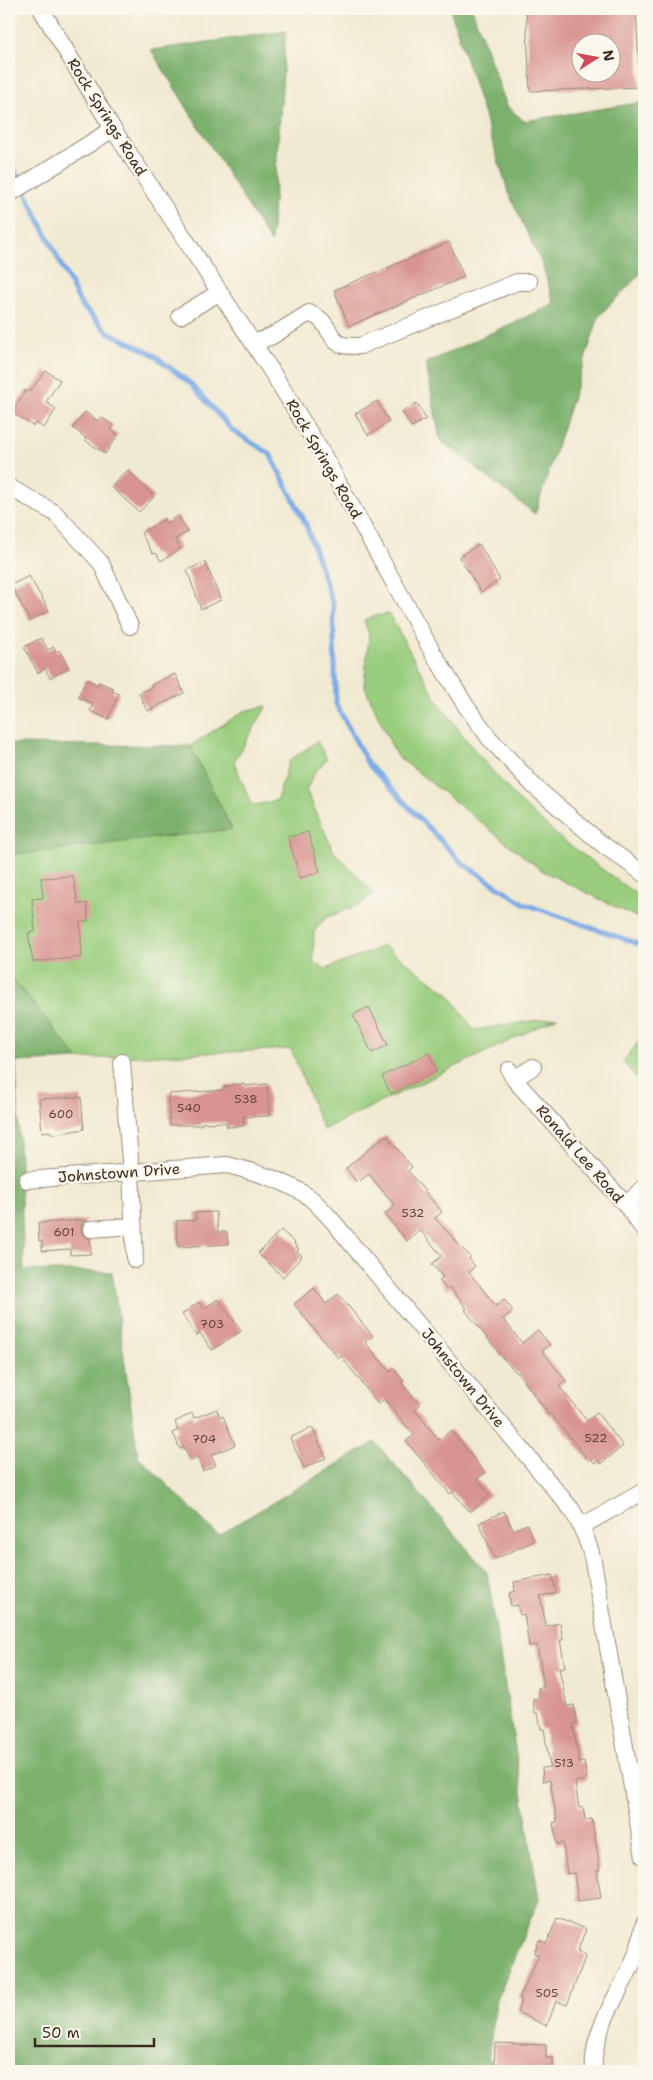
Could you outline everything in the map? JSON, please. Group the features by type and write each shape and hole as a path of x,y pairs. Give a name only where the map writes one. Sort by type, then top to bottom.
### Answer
{"street":[{"name":"Rock Springs Road","path":"41,9 113,130 254,343 322,453 433,654 466,706 490,739 535,787 602,844 644,874"},
{"path":"9,194 113,130"},
{"path":"254,343 272,336 309,313 322,320 332,339 345,347 360,346 517,282 529,282"},
{"path":"180,316 220,292"},
{"path":"9,487 55,514 101,563 130,626"},
{"path":"122,1062 131,1173 134,1260"},
{"name":"Ronald Lee Road","path":"533,1067 512,1075 626,1205 644,1230"},
{"name":"Johnstown Drive","path":"27,1180 227,1164 259,1173 310,1198 331,1219 572,1510 582,1526 590,1544 644,1857"},
{"path":"626,1205 644,1187"},
{"path":"91,1229 133,1226"},
{"path":"582,1526 644,1491"},
{"path":"594,2071 593,2063 598,2039 639,1948 644,1924"}],"green space":[{"path":"450,9 472,9 507,106 524,121 644,102 644,270 599,316 535,514 440,440 426,363 554,304 542,264 509,194"},
{"path":"286,31 271,243 151,50"},
{"path":"9,42 14,107 9,118"},
{"path":"389,614 437,700 471,746 518,800 560,838 644,900 644,921 541,870 396,755 364,685 369,635 364,620 374,616"},
{"path":"267,706 234,762 252,806 277,800 289,761 317,741 327,759 315,772 306,790 334,852 374,893 359,905 325,918 314,932 313,963 326,969 384,946 448,993 474,1030 558,1017 323,1130 291,1049 78,1059 9,974 9,855 232,829 190,746 244,711"},
{"path":"9,744 190,746 232,829 9,855"},
{"path":"9,974 78,1059 16,1062 24,1270 112,1272 138,1456 218,1535 375,1442 487,1572 539,1899 496,2002 488,2059 501,2071 58,2071 9,2067"},
{"path":"644,1015 644,1087 623,1062 639,1041"}],"building":[{"path":"526,9 636,9 640,87 530,91"},
{"path":"449,242 464,277 349,326 334,290"},
{"path":"46,371 60,380 46,402 56,409 44,428 36,423 33,426 12,412 26,390 29,392"},
{"path":"377,401 389,422 368,435 355,414"},
{"path":"417,403 426,419 411,427 402,412"},
{"path":"85,412 98,421 101,417 114,426 111,430 118,435 105,454 85,440 86,438 73,428"},
{"path":"128,470 154,497 139,512 111,487"},
{"path":"178,516 188,532 175,539 180,549 161,561 156,553 153,554 141,533 164,519 166,523"},
{"path":"479,544 500,580 481,592 459,557"},
{"path":"205,562 221,600 201,609 187,570"},
{"path":"29,576 49,610 30,621 11,585"},
{"path":"41,638 48,650 54,647 56,652 59,650 69,668 50,678 45,668 38,673 24,647"},
{"path":"175,674 184,693 147,711 139,693"},
{"path":"86,679 98,685 99,682 113,688 112,691 119,694 108,719 90,711 93,704 78,697"},
{"path":"308,832 320,872 300,878 288,837"},
{"path":"73,876 78,904 87,903 88,921 80,922 82,957 33,962 28,933 35,932 32,899 43,898 41,878"},
{"path":"369,1007 388,1045 372,1053 353,1015"},
{"path":"429,1053 437,1071 391,1094 382,1076"},
{"path":"244,1084 244,1086 267,1084 269,1116 243,1117 244,1126 227,1127 226,1122 201,1123 201,1125 170,1125 168,1094 224,1090 224,1087"},
{"path":"81,1097 84,1129 55,1134 50,1131 42,1132 39,1099"},
{"path":"386,1135 412,1167 408,1171 442,1212 435,1218 470,1257 469,1259 475,1266 469,1272 496,1306 504,1299 513,1311 503,1319 522,1343 538,1330 550,1345 542,1351 566,1381 559,1386 587,1421 597,1413 623,1446 601,1464 598,1460 595,1463 591,1459 589,1461 551,1414 549,1415 518,1372 504,1359 465,1310 467,1309 450,1287 447,1290 439,1280 443,1277 432,1264 442,1256 420,1230 407,1241 385,1214 395,1206 369,1174 357,1183 346,1168"},
{"path":"216,1212 218,1232 227,1232 228,1244 178,1247 176,1221 196,1220 195,1213"},
{"path":"87,1220 82,1224 81,1230 83,1235 90,1239 91,1254 70,1255 70,1249 42,1251 42,1241 39,1241 38,1223"},
{"path":"281,1230 295,1243 299,1249 297,1251 302,1256 283,1277 258,1253"},
{"path":"314,1288 326,1304 338,1294 373,1336 365,1342 390,1372 394,1369 404,1381 402,1383 420,1405 414,1409 439,1440 451,1430 485,1473 477,1479 490,1495 470,1512 453,1492 450,1494 406,1441 414,1435 384,1399 378,1404 341,1356 338,1358 294,1304"},
{"path":"218,1299 241,1331 212,1350 200,1333 196,1336 182,1314 199,1302 204,1309"},
{"path":"217,1409 220,1417 223,1416 235,1445 211,1455 216,1465 203,1471 198,1457 190,1461 184,1447 180,1449 173,1433 178,1430 175,1422 192,1413 194,1418"},
{"path":"312,1427 326,1458 304,1468 290,1438"},
{"path":"504,1511 513,1530 527,1524 534,1541 495,1559 479,1523"},
{"path":"552,1575 556,1593 540,1596 546,1626 560,1623 563,1640 560,1640 565,1667 559,1668 567,1706 574,1705 577,1723 573,1724 579,1763 584,1762 587,1780 575,1782 579,1808 583,1807 585,1820 592,1819 600,1870 597,1870 601,1898 578,1901 574,1873 567,1874 563,1843 557,1844 553,1823 557,1822 550,1780 543,1781 542,1768 550,1767 544,1729 541,1729 538,1713 535,1713 533,1699 539,1698 538,1688 544,1687 537,1645 529,1646 524,1614 520,1615 517,1605 511,1606 509,1593 515,1591 514,1582"},
{"path":"557,1918 586,1929 577,1952 586,1955 567,2005 556,2001 547,2026 517,2012 522,1999 519,1998 539,1955 534,1953 539,1940 547,1943"},
{"path":"495,2043 546,2045 546,2058 553,2058 553,2071 494,2071"}],"waterway":[{"path":"9,159 81,305 108,332 151,353 191,384 232,430 270,454 306,524 333,605 336,704 368,764 462,863 525,904 644,946"}]}
